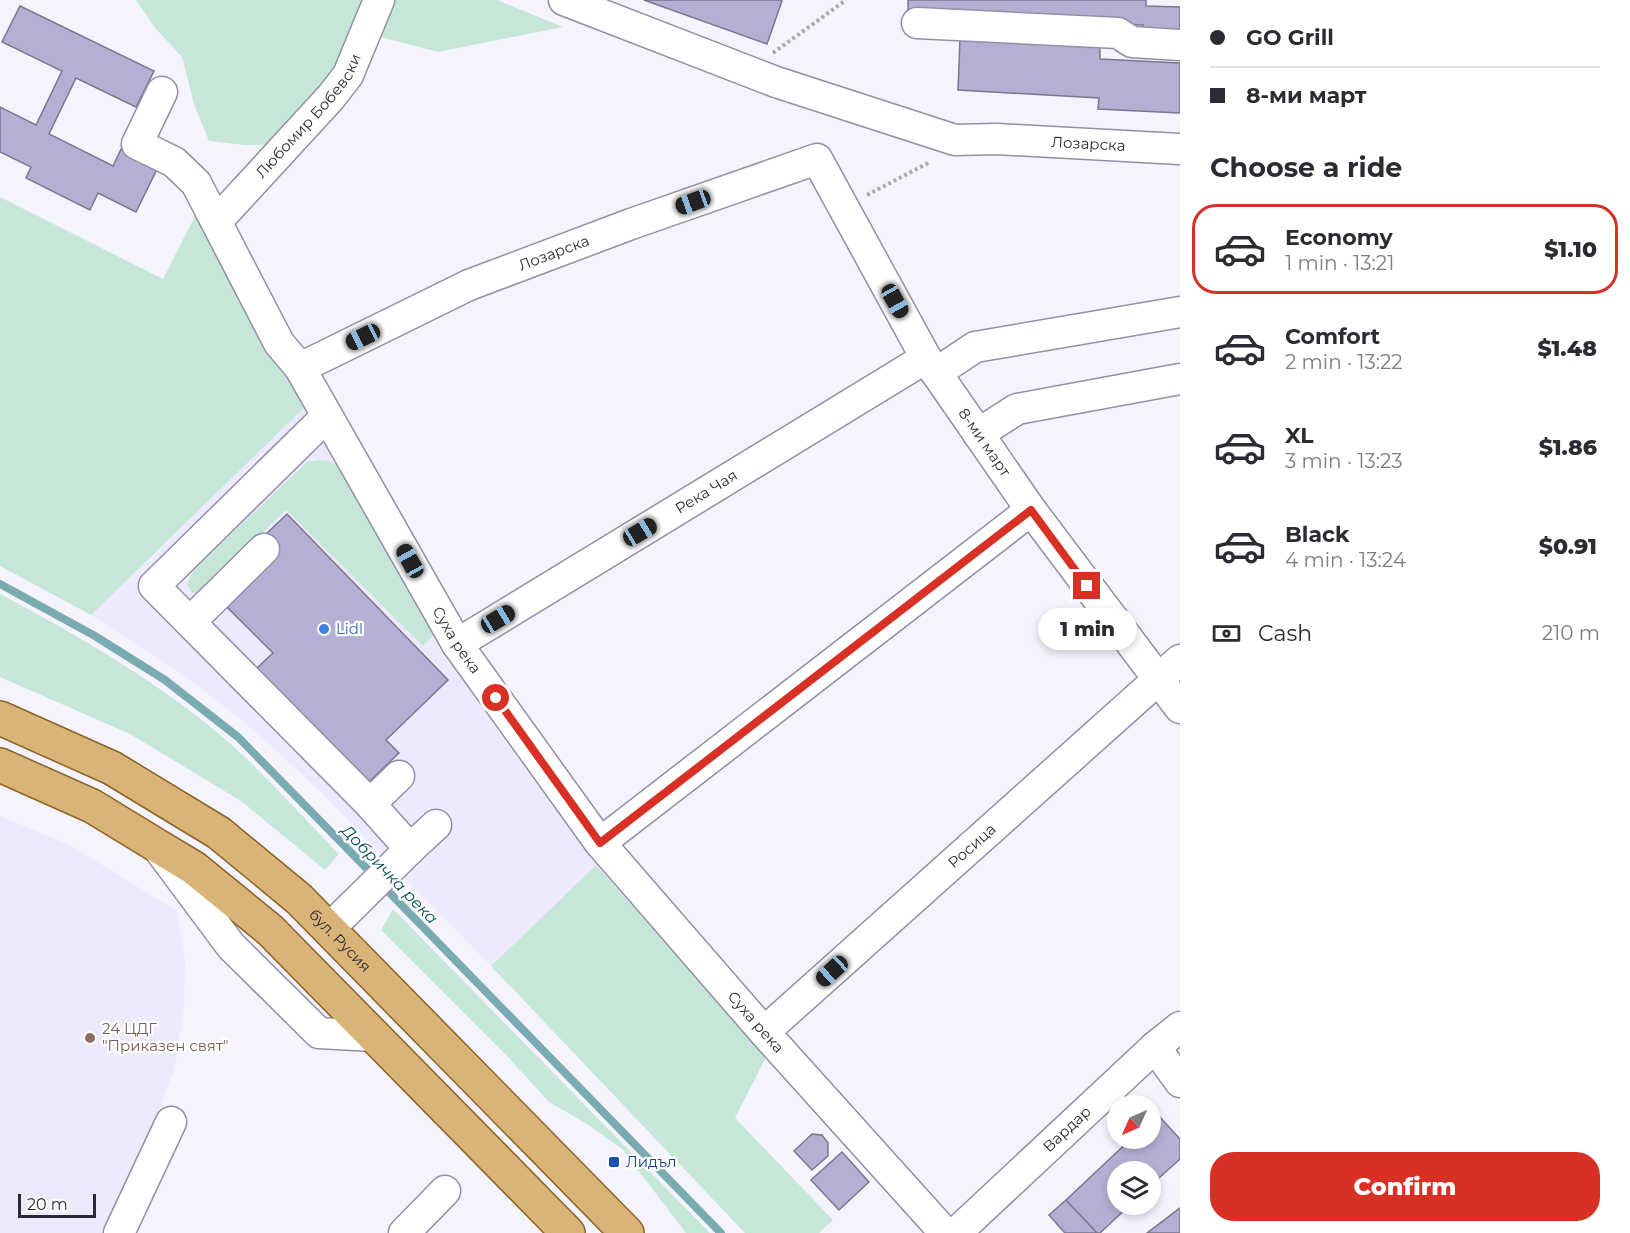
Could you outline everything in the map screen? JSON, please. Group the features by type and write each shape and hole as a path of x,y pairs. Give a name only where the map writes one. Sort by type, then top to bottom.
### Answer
{"main road":[{"name":"бул. Русия","path":"0,718 112,768 219,833 299,899 627,1233"},
{"path":"0,765 92,806 194,868 270,930 568,1233"}],"street":[{"name":"Любомир Бобевски","path":"217,221 331,97 348,75 380,0"},
{"name":"Лозарска","path":"564,0 748,71 879,117 955,140 996,139 1180,149"},
{"path":"917,23 1118,33 1132,42 1180,45"},
{"name":"Суха река","path":"162,92 137,144 174,162 196,183 279,343 300,368 457,644 600,843 764,1032 945,1233"},
{"name":"Лозарска","path":"300,368 470,285 631,224 817,159"},
{"name":"8-ми март","path":"817,159 931,365 1031,510 1180,708"},
{"name":"Река Чая","path":"457,644 931,365 975,347 1180,312"},
{"path":"978,434 1017,410 1180,379"},
{"path":"327,416 154,586 370,804 400,858"},
{"path":"600,843 1031,510"},
{"path":"190,622 264,549"},
{"name":"Росица","path":"764,1032 1180,660"},
{"path":"370,804 399,777"},
{"path":"329,929 436,825"},
{"name":"Вардар","path":"956,1233 1155,1047 1180,1027"},
{"path":"1155,1047 1180,1082"},
{"path":"119,1233 171,1122"},
{"path":"404,1233 445,1191"}],"path":[{"path":"748,71 846,0"},
{"path":"843,207 932,161"}],"shaded area":[{"path":"306,406 443,654 596,865 491,966 321,792 254,730 184,675 91,615"},
{"name":"24 ЦДГ \"Приказен свят\"","path":"0,816 71,846 177,911 185,961 184,1007 174,1070 144,1149 105,1233 0,1233"}],"green space":[{"path":"136,0 497,0 563,27 438,52 353,30 330,82 275,145 245,145 209,141 194,104 182,57 156,29"},
{"path":"0,197 163,279 197,212 284,374 306,406 91,615 0,566"},
{"path":"329,461 340,467 433,635 423,646 286,510 201,593 192,593 187,584 193,571 307,462"},
{"path":"0,594 121,663 179,702 233,746 339,854 325,870 241,801 130,734 0,677"},
{"path":"596,865 766,1057 735,1118 833,1220 819,1233 745,1233 491,966"},
{"path":"393,909 710,1233 686,1233 622,1149 587,1124 549,1102 507,1056 381,930"}],"building":[{"path":"644,0 780,0 782,1 767,44"},
{"path":"908,0 1146,0 1146,6 1180,7 1180,37 1142,35 1143,25 908,16"},
{"path":"20,6 154,71 136,107 76,78 49,134 113,166 124,143 161,161 136,212 98,193 90,210 26,178 31,167 0,152 0,107 36,125 62,71 2,42"},
{"path":"960,39 1100,47 1100,59 1180,63 1180,113 1098,109 1099,98 958,90"},
{"name":"Lidl","path":"287,514 448,680 386,740 399,753 369,782 257,668 273,653 225,605 262,538"},
{"path":"1161,1118 1180,1139 1180,1159 1161,1176 1161,1161 1108,1161 1120,1149 1161,1149"},
{"path":"812,1134 822,1135 828,1143 828,1156 812,1170 794,1151"},
{"path":"842,1152 869,1182 839,1210 811,1180"},
{"path":"1107,1161 1107,1215 1119,1215 1100,1233 1097,1233 1066,1200"},
{"path":"1066,1200 1097,1233 1065,1233 1049,1215"},
{"path":"1180,1208 1180,1233 1147,1233"}],"waterway":[{"name":"Добричка река","path":"0,584 95,636 165,680 238,737 375,877"},
{"name":"Добричка река","path":"383,886 721,1233"}],"place":[{"name":"Lidl","path":"324,629"},
{"name":"24 ЦДГ \"Приказен свят\"","path":"90,1038"},
{"name":"Лидъл","path":"614,1162"}],"route":[{"path":"496,698 600,843 1031,510 1087,586"}]}
